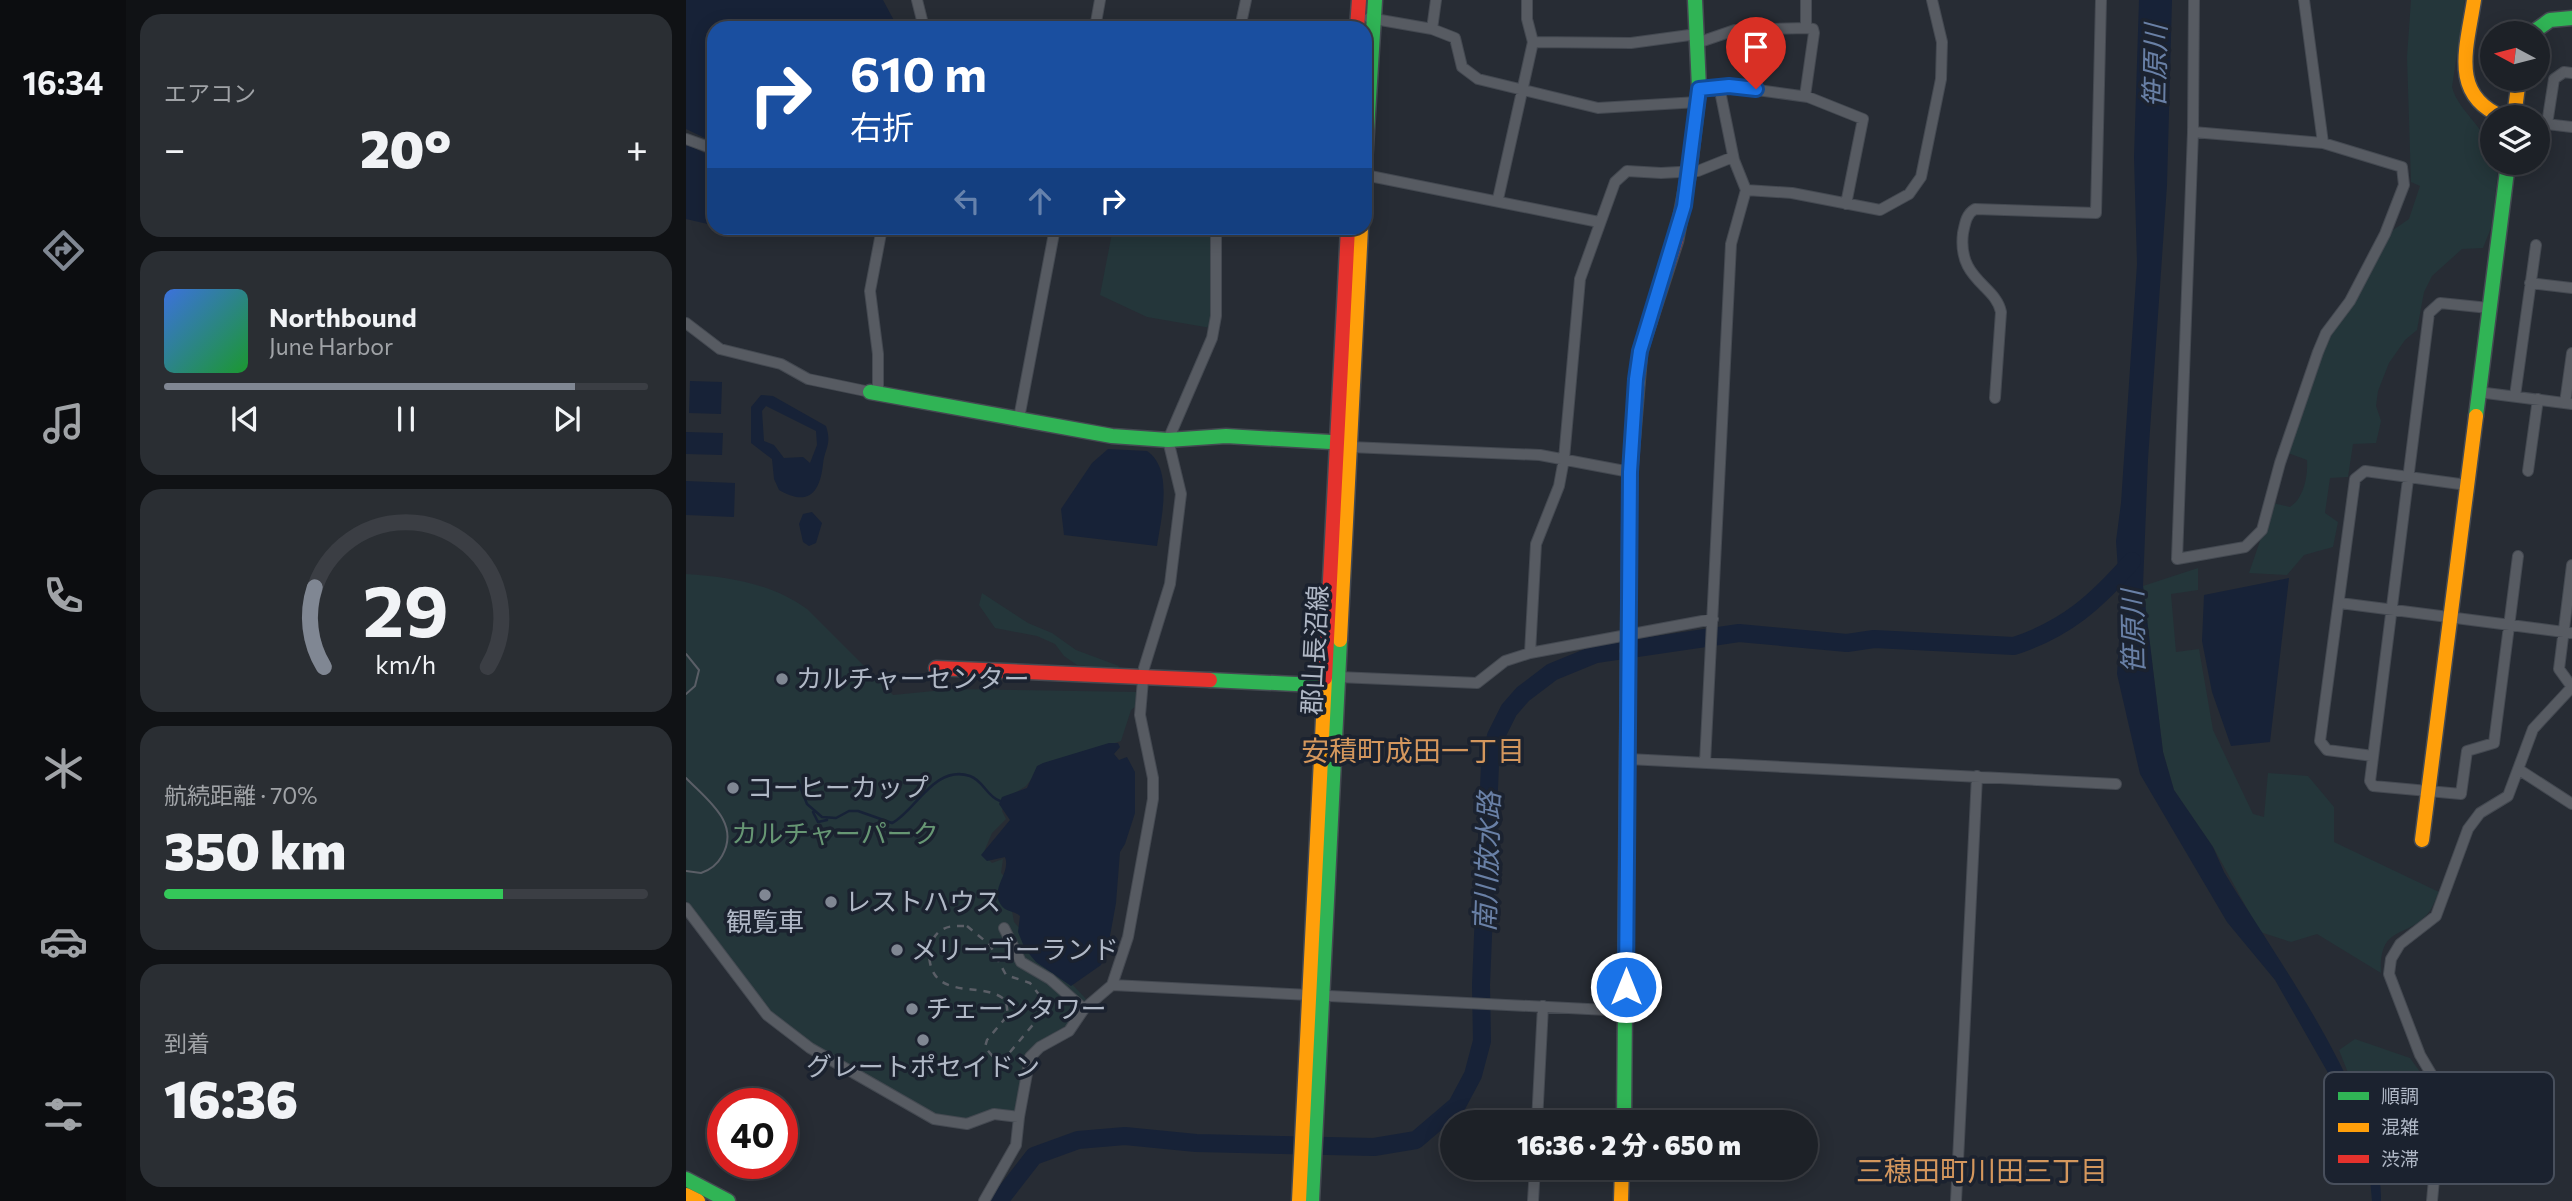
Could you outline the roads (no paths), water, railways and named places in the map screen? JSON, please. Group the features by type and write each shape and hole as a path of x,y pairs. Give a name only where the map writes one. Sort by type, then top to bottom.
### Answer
{"street":[{"path":"918,0 922,21"},
{"path":"1096,21 1100,0"},
{"path":"1242,21 1246,0"},
{"path":"1358,21 1359,0"},
{"path":"1372,37 1374,0"},
{"path":"1432,29 1436,0"},
{"path":"1498,199 1533,42 1527,19 1527,0"},
{"path":"1624,1110 1630,472 1640,351 1676,240 1689,171 1699,96 1695,0"},
{"path":"1805,28 1806,0"},
{"path":"1745,190 1792,193 1873,209 1886,208 1909,194 1921,177 1942,66 1942,42 1932,0"},
{"path":"1996,398 1999,304 1970,273 1964,249 1965,224 1969,213 1975,209 2096,213 2101,0"},
{"path":"2193,132 2323,143 2402,167 2405,178 2399,200 2350,301 2326,333 2318,352 2280,463 2262,530 2245,547 2177,559 2193,132 2194,0"},
{"path":"2304,0 2323,143"},
{"path":"2474,0 2467,88 2480,106"},
{"path":"2549,21 2572,18"},
{"path":"1363,21 1373,19 1432,29 1455,38 1458,57 1466,72 1523,91 1605,109 1699,96 1729,86 1805,96 1863,118 1846,204"},
{"path":"1533,42 1631,43 1697,38 1735,30 1813,29 1805,96"},
{"path":"2547,105 2555,76 2564,72 2572,73"},
{"path":"1705,763 1731,244 1745,190 1733,157 1718,89"},
{"path":"2550,125 2572,127"},
{"path":"686,139 707,146"},
{"path":"1530,653 1536,544 1559,486 1564,459 1578,294 1599,222 1615,181 1627,171 1661,173 1705,169 1733,157"},
{"path":"2422,840 2506,175"},
{"path":"1372,176 1498,199 1599,222"},
{"path":"874,393 878,354 870,291 880,235"},
{"path":"1019,418 1054,235"},
{"path":"984,1201 1016,1145 1030,1058 1040,1047 1069,1031 1084,1009 1112,985 1128,937 1153,799 1153,778 1142,732 1143,678 1170,584 1181,494 1168,440 1212,338 1216,316 1216,235"},
{"name":"郡山長沼線","path":"1345,444 1348,235"},
{"name":"郡山長沼線","path":"1299,1201 1308,1158 1310,1130 1345,444 1361,235"},
{"path":"2515,396 2536,246"},
{"path":"2530,283 2572,288"},
{"path":"2489,308 2440,303 2431,310 2373,756 2370,781 2373,786 2460,794 2467,751 2494,743 2518,556"},
{"path":"686,323 720,349 781,364 808,379 1112,436 1168,440 1226,436 1510,453 1564,459 1630,472"},
{"path":"2478,392 2569,403 2572,353"},
{"path":"2528,471 2538,399"},
{"path":"2373,756 2327,750 2320,741 2355,479 2365,471 2467,485"},
{"path":"2430,1072 2420,1055 2389,974 2391,959 2400,944 2436,916 2468,829 2480,813 2507,798 2532,729 2572,687 2560,673 2568,632 2572,565"},
{"path":"2340,603 2568,632"},
{"path":"936,668 1143,678 1477,683 1505,661 1530,653 1713,619"},
{"path":"1628,759 2116,784"},
{"path":"2518,769 2572,804"},
{"path":"1956,1201 1977,776"},
{"path":"686,908 767,1014 787,1033 838,1066 947,1123 967,1124 994,1114 1019,1117"},
{"path":"1004,928 1021,961 1050,979 1084,1009"},
{"path":"1112,985 1627,1011"},
{"path":"1538,1110 1543,1006"},
{"name":"郡山長沼線","path":"1308,1158 1312,1201"},
{"path":"686,1179 728,1201"},
{"path":"1533,1201 1534,1180"},
{"path":"1621,1201 1622,1180"},
{"path":"686,1195 698,1201"}],"water":[{"path":"686,0 883,0 894,21 707,21 707,139 686,129"},
{"name":"笹原川","path":"2139,0 2172,0 2167,185 2148,459 2143,586 2163,752 2174,790 2213,847 2224,872 2297,987 2344,1072 2327,1072 2275,980 2227,922 2140,774 2117,674 2121,613 2116,541 2121,503 2137,264 2134,157"},
{"path":"686,144 707,154 707,224 686,219"},
{"path":"690,381 722,382 721,414 689,413"},
{"path":"761,395 773,396 826,426 828,442 821,474 819,483 811,494 798,497 779,490 774,479 772,459 751,443 751,407","holes":["766,406 816,431 817,445 810,463 803,457 784,458 774,445 764,441 762,411"]},
{"path":"686,432 723,433 722,455 686,454"},
{"path":"1108,449 1147,451 1161,470 1164,495 1157,546 1064,535 1061,509 1092,463"},
{"path":"686,481 735,483 734,517 686,515"},
{"path":"812,512 822,523 816,543 809,546 803,542 799,524 803,514"},
{"path":"2289,578 2270,742 2231,746 2212,692 2202,641 2204,595"},
{"path":"1109,743 1118,743 1120,747 1114,754 1119,760 1127,757 1135,772 1135,813 1120,852 1116,903 1108,947 1101,965 1071,986 1036,962 1025,949 1018,932 1020,916 1005,909 1000,903 998,890 1005,870 1005,857 987,861 981,855 1010,820 999,804 1002,797 1027,788 1037,766"},
{"path":"2370,1184 2379,1184 2381,1201 2372,1201"}],"waterway":[{"name":"南川放水路","path":"999,1201 1034,1156 1078,1140 1125,1136 1196,1143 1374,1147 1416,1140 1457,1105 1473,1075 1482,1041 1481,985 1490,764 1496,736 1509,710 1523,694 1552,672 1596,654 1739,633 1847,643 1874,639 2014,646 2049,631 2079,612 2106,589 2132,561"},
{"path":"798,781 807,804 822,817 836,818 849,811 858,811 892,823 936,783 957,774 975,778 991,796 1000,801"},
{"path":"813,812 818,822 827,820"}],"tram line":[{"path":"686,654 699,670 695,686 686,694"},
{"path":"686,778 719,813 727,833 727,844 716,865 701,873 686,871"}],"railway":[{"path":"967,926 990,945 1006,975 1030,983 1044,1001 1042,1014 1005,1058 994,1058 985,1047 987,1040 1008,1015 1006,1001 986,991 949,985 939,980 932,970 929,952 935,936 946,928 967,926"}],"place":[{"name":"カルチャーセンター","path":"782,679"},
{"name":"コーヒーカップ","path":"733,788"},
{"name":"観覧車","path":"765,895"},
{"name":"レストハウス","path":"831,902"},
{"name":"メリーゴーランド","path":"897,950"},
{"name":"チェーンタワー","path":"912,1009"},
{"name":"グレートポセイドン","path":"923,1040"}],"district":[{"name":"安積町成田一丁目","path":"1413,751"},
{"name":"三穂田町川田三丁目","path":"1982,1171"}],"park label":[{"name":"カルチャーパーク","path":"835,834"}]}
